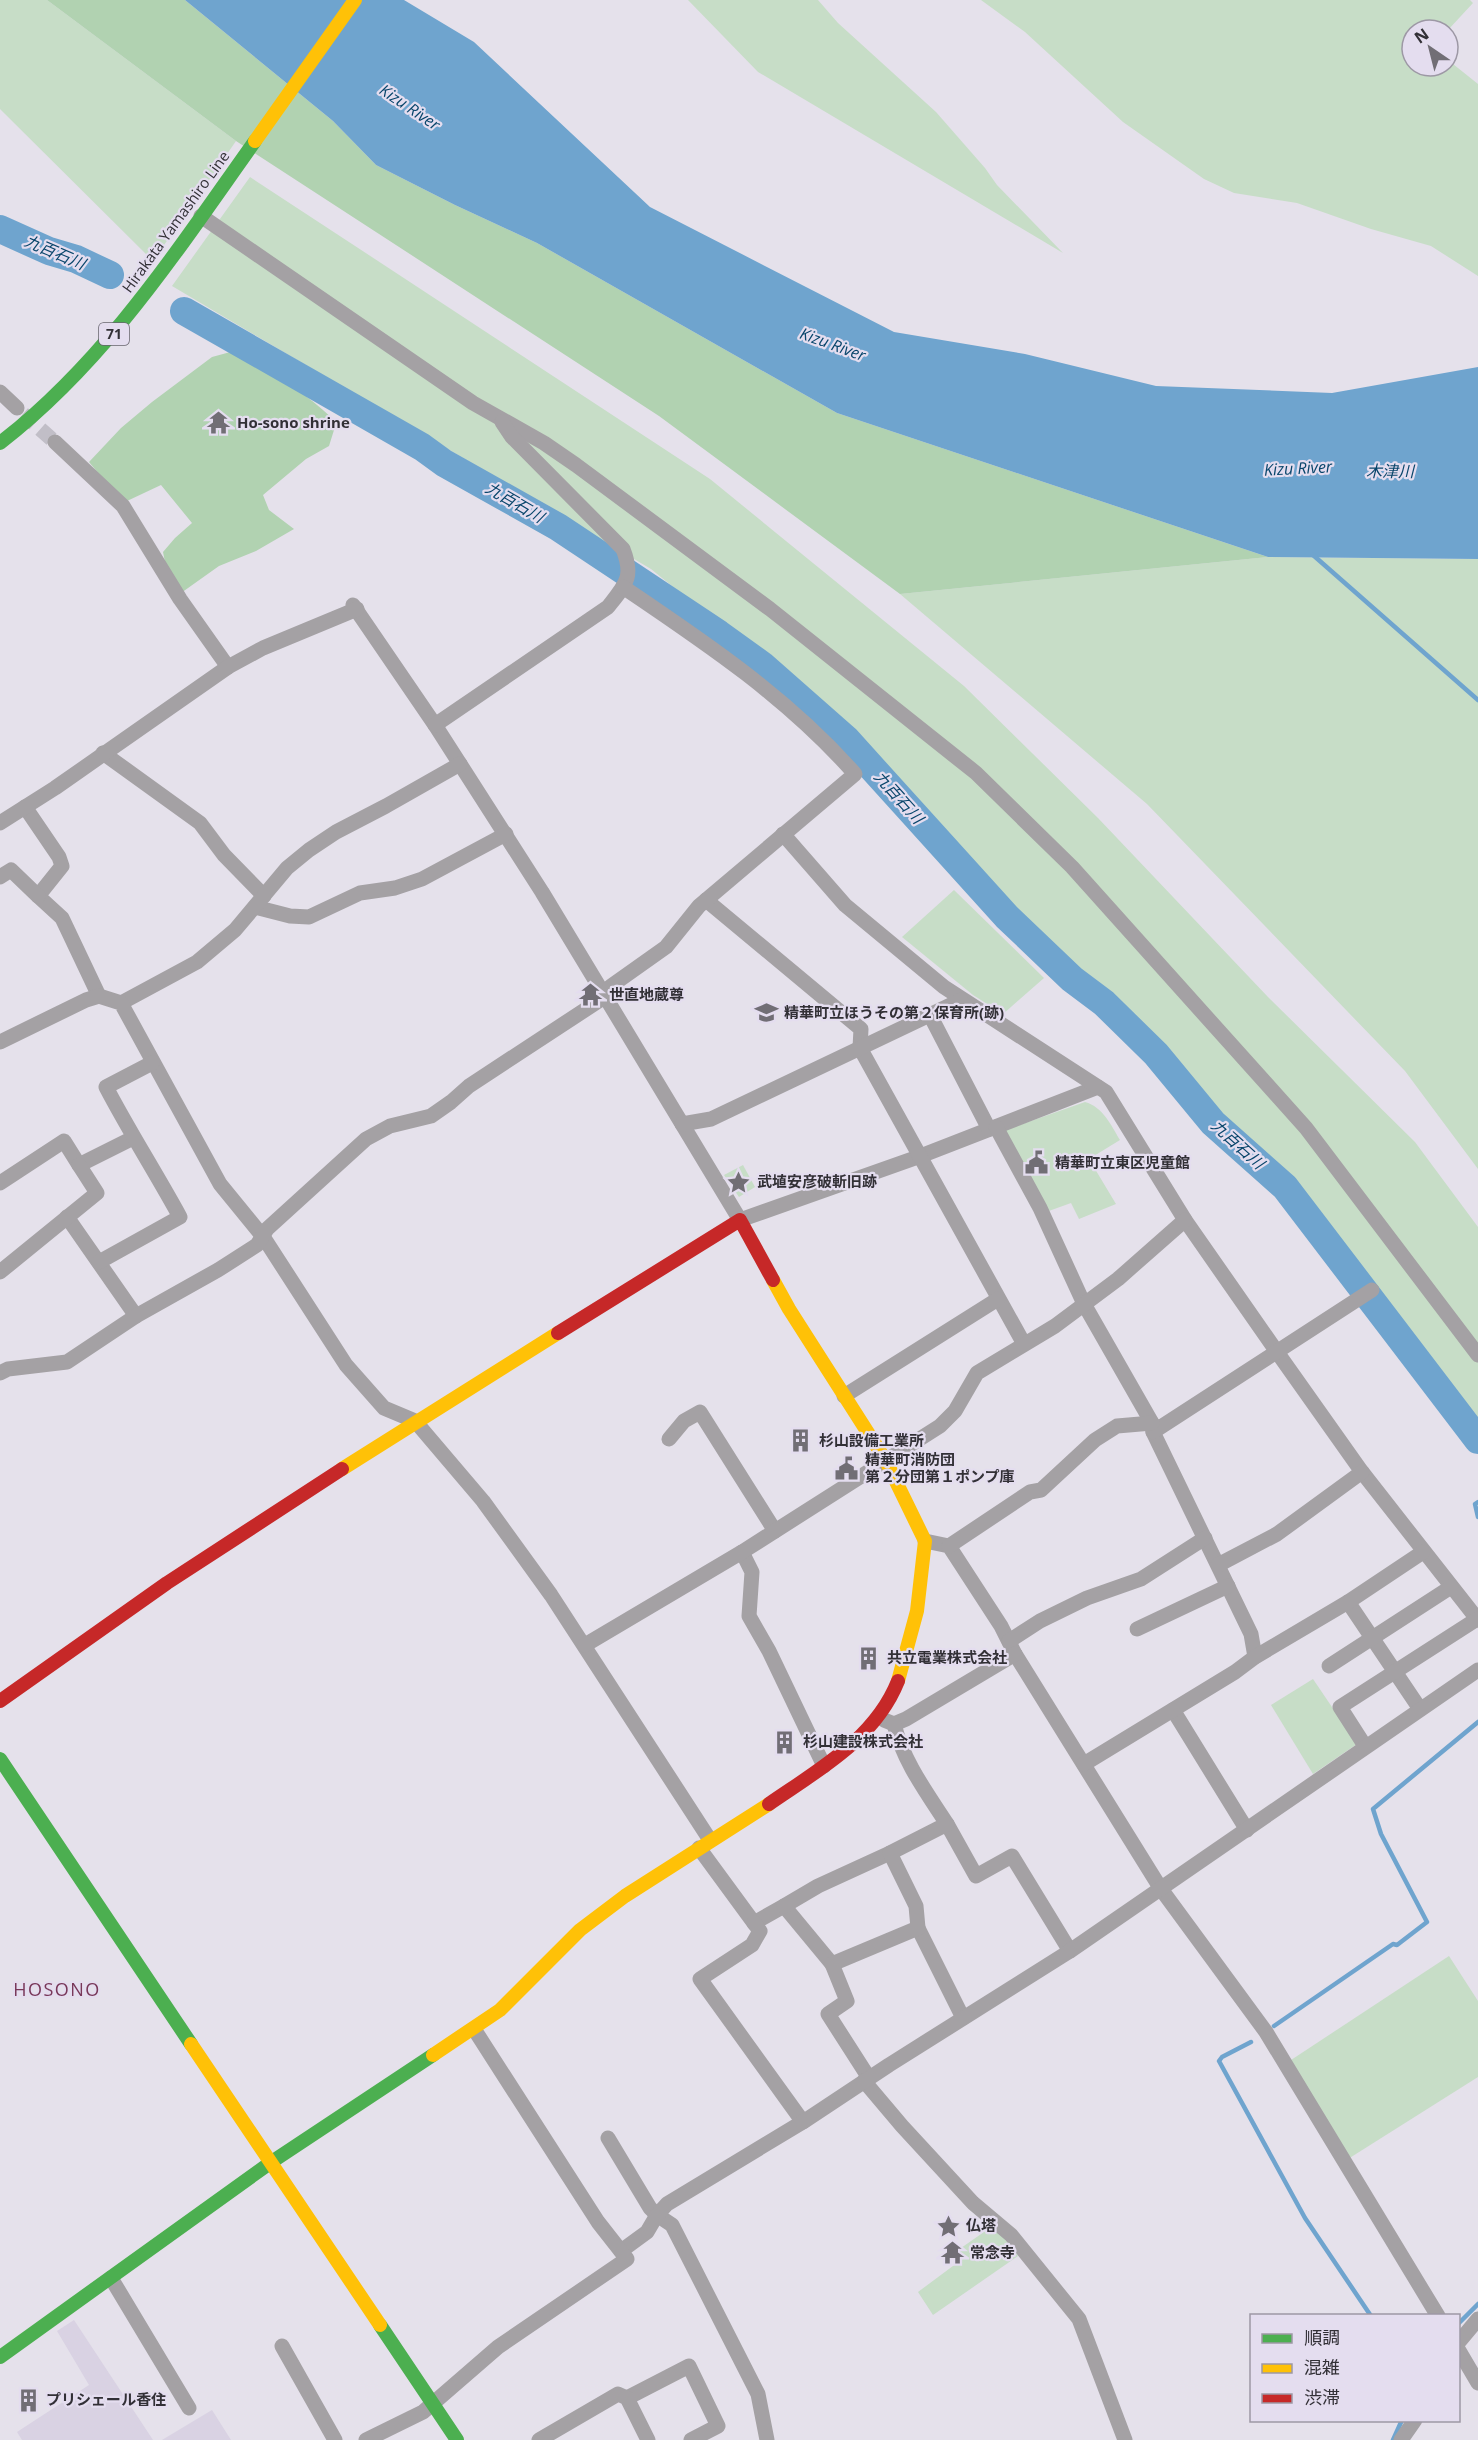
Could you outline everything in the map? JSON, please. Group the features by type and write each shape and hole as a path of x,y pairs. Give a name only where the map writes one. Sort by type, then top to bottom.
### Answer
{"street":[{"name":"Hirakata Yamashiro Line","path":"0,443 24,426 69,385 110,339 356,0"},
{"path":"204,211 473,403 544,443 576,465 761,602 976,773 1072,867 1306,1128 1478,1354"},
{"path":"0,392 16,408"},
{"path":"435,725 608,607 623,586 630,567 623,549 512,437 498,418"},
{"path":"55,442 123,506 180,599 228,667"},
{"path":"3,1367 67,1362 136,1316 218,1270 257,1245 264,1238 267,1229 366,1139 390,1126 431,1116 469,1086 600,1000 611,986 666,946 706,900 855,774 793,710 735,663 623,586"},
{"path":"0,823 228,667 263,648 355,607 506,834 605,993 740,1220 789,1309 886,1461 925,1541 925,1555 914,1623 893,1694 877,1718 850,1747 752,1816 625,1896 580,1930 500,2010 270,2163 0,2357"},
{"path":"103,753 200,823 260,902 290,916 309,916 360,893 395,888 422,879 506,834"},
{"path":"121,1003 197,962 235,930 287,868 309,850 336,832 460,764"},
{"path":"25,807 59,856 62,866 38,896"},
{"path":"783,834 845,905 962,1000 1106,1092 1185,1220 1277,1352 1362,1472 1478,1620 1340,1707 1365,1746"},
{"path":"0,877 11,870 62,918 99,996"},
{"path":"706,900 861,1029 860,1048 918,1157 1024,1344"},
{"path":"0,1042 62,1010 99,996 121,1003 220,1184 264,1238 346,1365 384,1408 415,1421 483,1501 551,1595 585,1645 760,1931 752,1945 700,1979 803,2122"},
{"path":"682,1124 711,1119 962,1000"},
{"path":"930,1015 1040,1208 1084,1304 1152,1428 1251,1634 1255,1657"},
{"path":"99,1262 180,1217 106,1087 152,1063"},
{"path":"0,1701 166,1583 415,1421 740,1220 918,1157 1098,1087"},
{"path":"79,1165 133,1138"},
{"path":"0,1183 64,1141 97,1192 0,1272"},
{"path":"67,1217 136,1316"},
{"path":"585,1645 742,1552 940,1426 955,1411 977,1373 1055,1326 1118,1279 1185,1220"},
{"path":"925,1541 949,1546 1030,1492 1041,1490 1095,1440 1117,1426 1152,1428 1277,1352 1371,1290"},
{"path":"844,1396 998,1299"},
{"path":"669,1439 684,1420 699,1412 775,1531"},
{"path":"1218,1566 1277,1534 1362,1472"},
{"path":"894,1724 1012,1648 1049,1616 1087,1598 1141,1579 1205,1538"},
{"path":"949,1546 1161,1889 1266,2031 1437,2314"},
{"path":"742,1552 752,1572 748,1617 769,1651 824,1766"},
{"path":"1084,1764 1348,1602 1423,1552"},
{"path":"1137,1629 1228,1586"},
{"path":"1329,1666 1451,1587"},
{"path":"1348,1602 1420,1709"},
{"path":"621,2251 647,2232 668,2204 803,2122 1070,1951 1478,1670"},
{"path":"1173,1710 1247,1830"},
{"path":"877,1718 894,1724"},
{"path":"894,1724 897,1737 918,1780 947,1824 976,1876 1012,1856 1070,1951"},
{"path":"0,1759 457,2440"},
{"path":"754,1923 818,1886 947,1824"},
{"path":"890,1853 916,1906 918,1928 963,2018"},
{"path":"784,1906 832,1964 847,2001 828,2014 867,2079 902,2126 973,2203 1011,2235 1080,2319 1125,2440"},
{"path":"832,1964 918,1928"},
{"path":"366,2440 423,2412 498,2347 627,2259 598,2222 474,2029"},
{"path":"608,2138 657,2216 672,2224 745,2368 761,2405 766,2440"},
{"path":"111,2278 189,2408"},
{"path":"1460,2341 1478,2319"},
{"path":"282,2346 335,2440"},
{"path":"1460,2352 1478,2383"},
{"path":"627,2398 689,2366 717,2426 691,2440"},
{"path":"539,2440 618,2394 627,2398 648,2440"},
{"path":"1401,2440 1414,2422"}],"shaded area":[{"path":"74,2320 153,2440 22,2440 17,2432 89,2385 57,2331"},
{"path":"212,2410 231,2440 162,2440"}],"green space":[{"path":"0,0 47,0 236,141 153,261 0,109"},
{"path":"47,0 185,0 333,121 376,165 537,243 837,413 1268,557 900,594 659,416 236,141"},
{"path":"688,0 818,0 838,23 936,112 997,185 1063,253 758,72"},
{"path":"981,0 1470,0 1473,3 1459,18 1400,18 1400,78 1460,78 1460,70 1478,84 1478,276 1431,246 1371,229 1297,203 1234,193 1204,179 1123,122 1025,32"},
{"path":"250,177 710,479 964,686 1098,818 1268,997 1415,1142 1478,1227 1478,1420 1296,1187 1217,1118 1147,1038 1055,954 970,868 876,761 815,702 651,569 172,286"},
{"path":"234,351 273,372 313,402 334,420 334,430 329,446 306,459 263,495 269,510 294,529 256,551 219,566 181,593 166,567 163,552 192,523 161,485 127,501 120,499 89,462 121,428 152,402 212,357"},
{"path":"1268,557 1478,559 1478,1169 1405,1071 1147,804 900,594"},
{"path":"954,890 1044,978 1003,1014 973,995 902,937"},
{"path":"1085,1102 1102,1112 1120,1140 1089,1159 1116,1204 1079,1219 1071,1203 1046,1212 1005,1130"},
{"path":"743,1165 755,1187 739,1197 724,1175"},
{"path":"1313,1679 1357,1744 1313,1774 1271,1705"},
{"path":"1449,1956 1478,2001 1478,2077 1348,2159 1288,2062"},
{"path":"994,2225 1018,2256 933,2315 918,2292 957,2263 951,2255"}],"water":[{"name":"木津川","path":"185,0 404,0 474,42 650,207 894,332 1025,354 1156,386 1332,393 1478,367 1478,559 1268,557 837,413 537,243 376,165 333,121"}],"waterway":[{"name":"九百石川","path":"0,229 110,275"},
{"name":"九百石川","path":"184,311 558,527 762,665 846,739 1007,917 1072,979 1104,1003 1156,1054 1213,1123 1285,1187 1478,1440"},
{"path":"1313,555 1478,700"},
{"path":"1478,1502 1475,1504 1478,1517"},
{"path":"1274,2026 1393,1944 1397,1945 1427,1922 1381,1834 1373,1809 1478,1722"},
{"path":"1251,2042 1222,2057 1219,2061 1305,2218 1370,2314"},
{"path":"1460,2322 1478,2304"},
{"path":"1393,2440 1401,2422"}],"tunnel":[{"path":"23,414 55,442"}],"traffic: fast":[{"path":"0,443 38,411 107,340 168,262 255,141"},
{"path":"0,1759 191,2044"},
{"path":"0,2357 270,2163 433,2055"},
{"path":"380,2325 457,2440"}],"traffic: slow":[{"path":"255,141 355,0"},
{"path":"773,1280 886,1461 925,1541 917,1611 898,1681"},
{"path":"342,1469 558,1333"},
{"path":"433,2055 500,2010 580,1930 625,1896 769,1804"},
{"path":"191,2044 380,2325"}],"traffic: jam":[{"path":"558,1333 740,1220 773,1280"},
{"path":"0,1701 167,1583 342,1469"},
{"path":"769,1804 843,1752 860,1736 888,1702 898,1681"}],"place":[{"name":"Ho-sono shrine","path":"219,423"},
{"name":"世直地蔵尊","path":"591,995"},
{"name":"精華町立ほうその第２保育所(跡)","path":"766,1013"},
{"name":"精華町立東区児童館","path":"1037,1163"},
{"name":"武埴安彦破斬旧跡","path":"739,1182"},
{"name":"杉山設備工業所","path":"801,1441"},
{"name":"精華町消防団 第２分団第１ポンプ庫","path":"847,1469"},
{"name":"共立電業株式会社","path":"869,1658"},
{"name":"杉山建設株式会社","path":"785,1742"},
{"name":"仏塔","path":"948,2226"},
{"name":"常念寺","path":"952,2253"},
{"name":"プリシェール香住","path":"28,2400"}],"district":[{"name":"HOSONO","path":"57,1990"}],"water label":[{"name":"Kizu River","path":"410,107"},
{"name":"Kizu River","path":"833,344"},
{"name":"Kizu River","path":"1298,468"}]}
